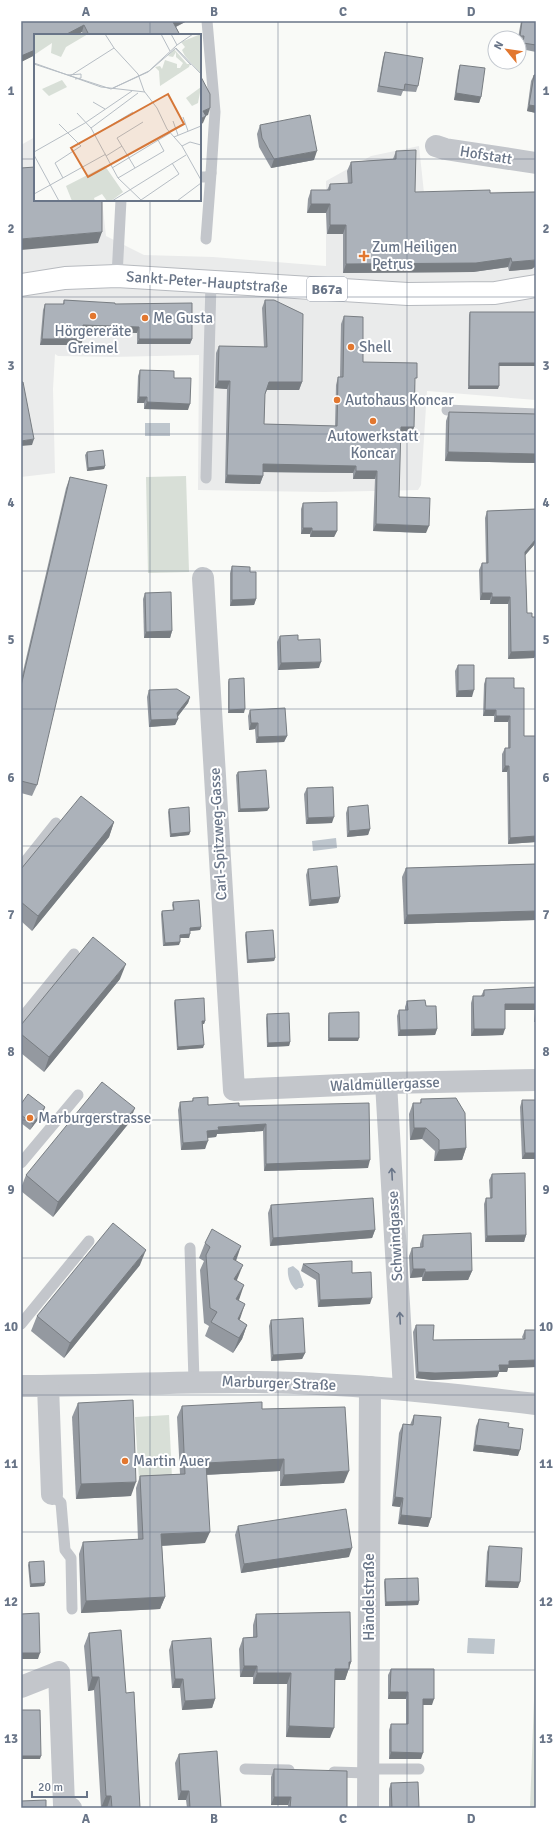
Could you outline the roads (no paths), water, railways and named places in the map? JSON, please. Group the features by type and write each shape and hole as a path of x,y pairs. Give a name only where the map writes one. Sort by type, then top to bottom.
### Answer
{"main road":[{"name":"Sankt-Peter-Hauptstraße","path":"21,285 65,278 117,276 408,294 495,293 536,286"}],"street":[{"name":"Hofstatt","path":"436,146 445,149 536,163"},
{"name":"Carl-Spitzweg-Gasse","path":"203,578 234,1090"},
{"name":"Waldmüllergasse","path":"234,1090 386,1083 536,1080"},
{"name":"Schwindgasse","path":"386,1083 404,1389"},
{"name":"Marburger Straße","path":"21,1386 194,1381 258,1382 404,1389 536,1404"},
{"path":"48,1386 52,1494"},
{"name":"Händelstraße","path":"368,1808 370,1387"},
{"path":"21,1687 59,1672 64,1805 71,1808"}],"lane":[{"path":"206,239 215,112 207,21"},
{"path":"201,177 208,177 211,173"},
{"name":"Sankt-Peter-Hauptstraße","path":"117,276 121,201"},
{"path":"206,478 211,282"},
{"path":"447,410 536,414"},
{"path":"21,867 56,823"},
{"path":"21,1019 74,954"},
{"path":"21,1163 78,1095"},
{"path":"21,1324 89,1241"},
{"path":"190,1248 194,1381"},
{"path":"52,1494 61,1503 65,1550 71,1558 72,1608"},
{"path":"245,1769 299,1771"},
{"path":"322,1771 419,1769"}],"place":[{"name":"Zum Heiligen Petrus","path":"364,256"},
{"name":"Hörgereräte Greimel","path":"93,316"},
{"name":"Me Gusta","path":"145,318"},
{"name":"Shell","path":"351,347"},
{"name":"Autohaus Koncar","path":"337,400"},
{"name":"Autowerkstatt Koncar","path":"373,421"},
{"name":"Marburgerstrasse","path":"30,1118"},
{"name":"Martin Auer","path":"125,1461"}]}
